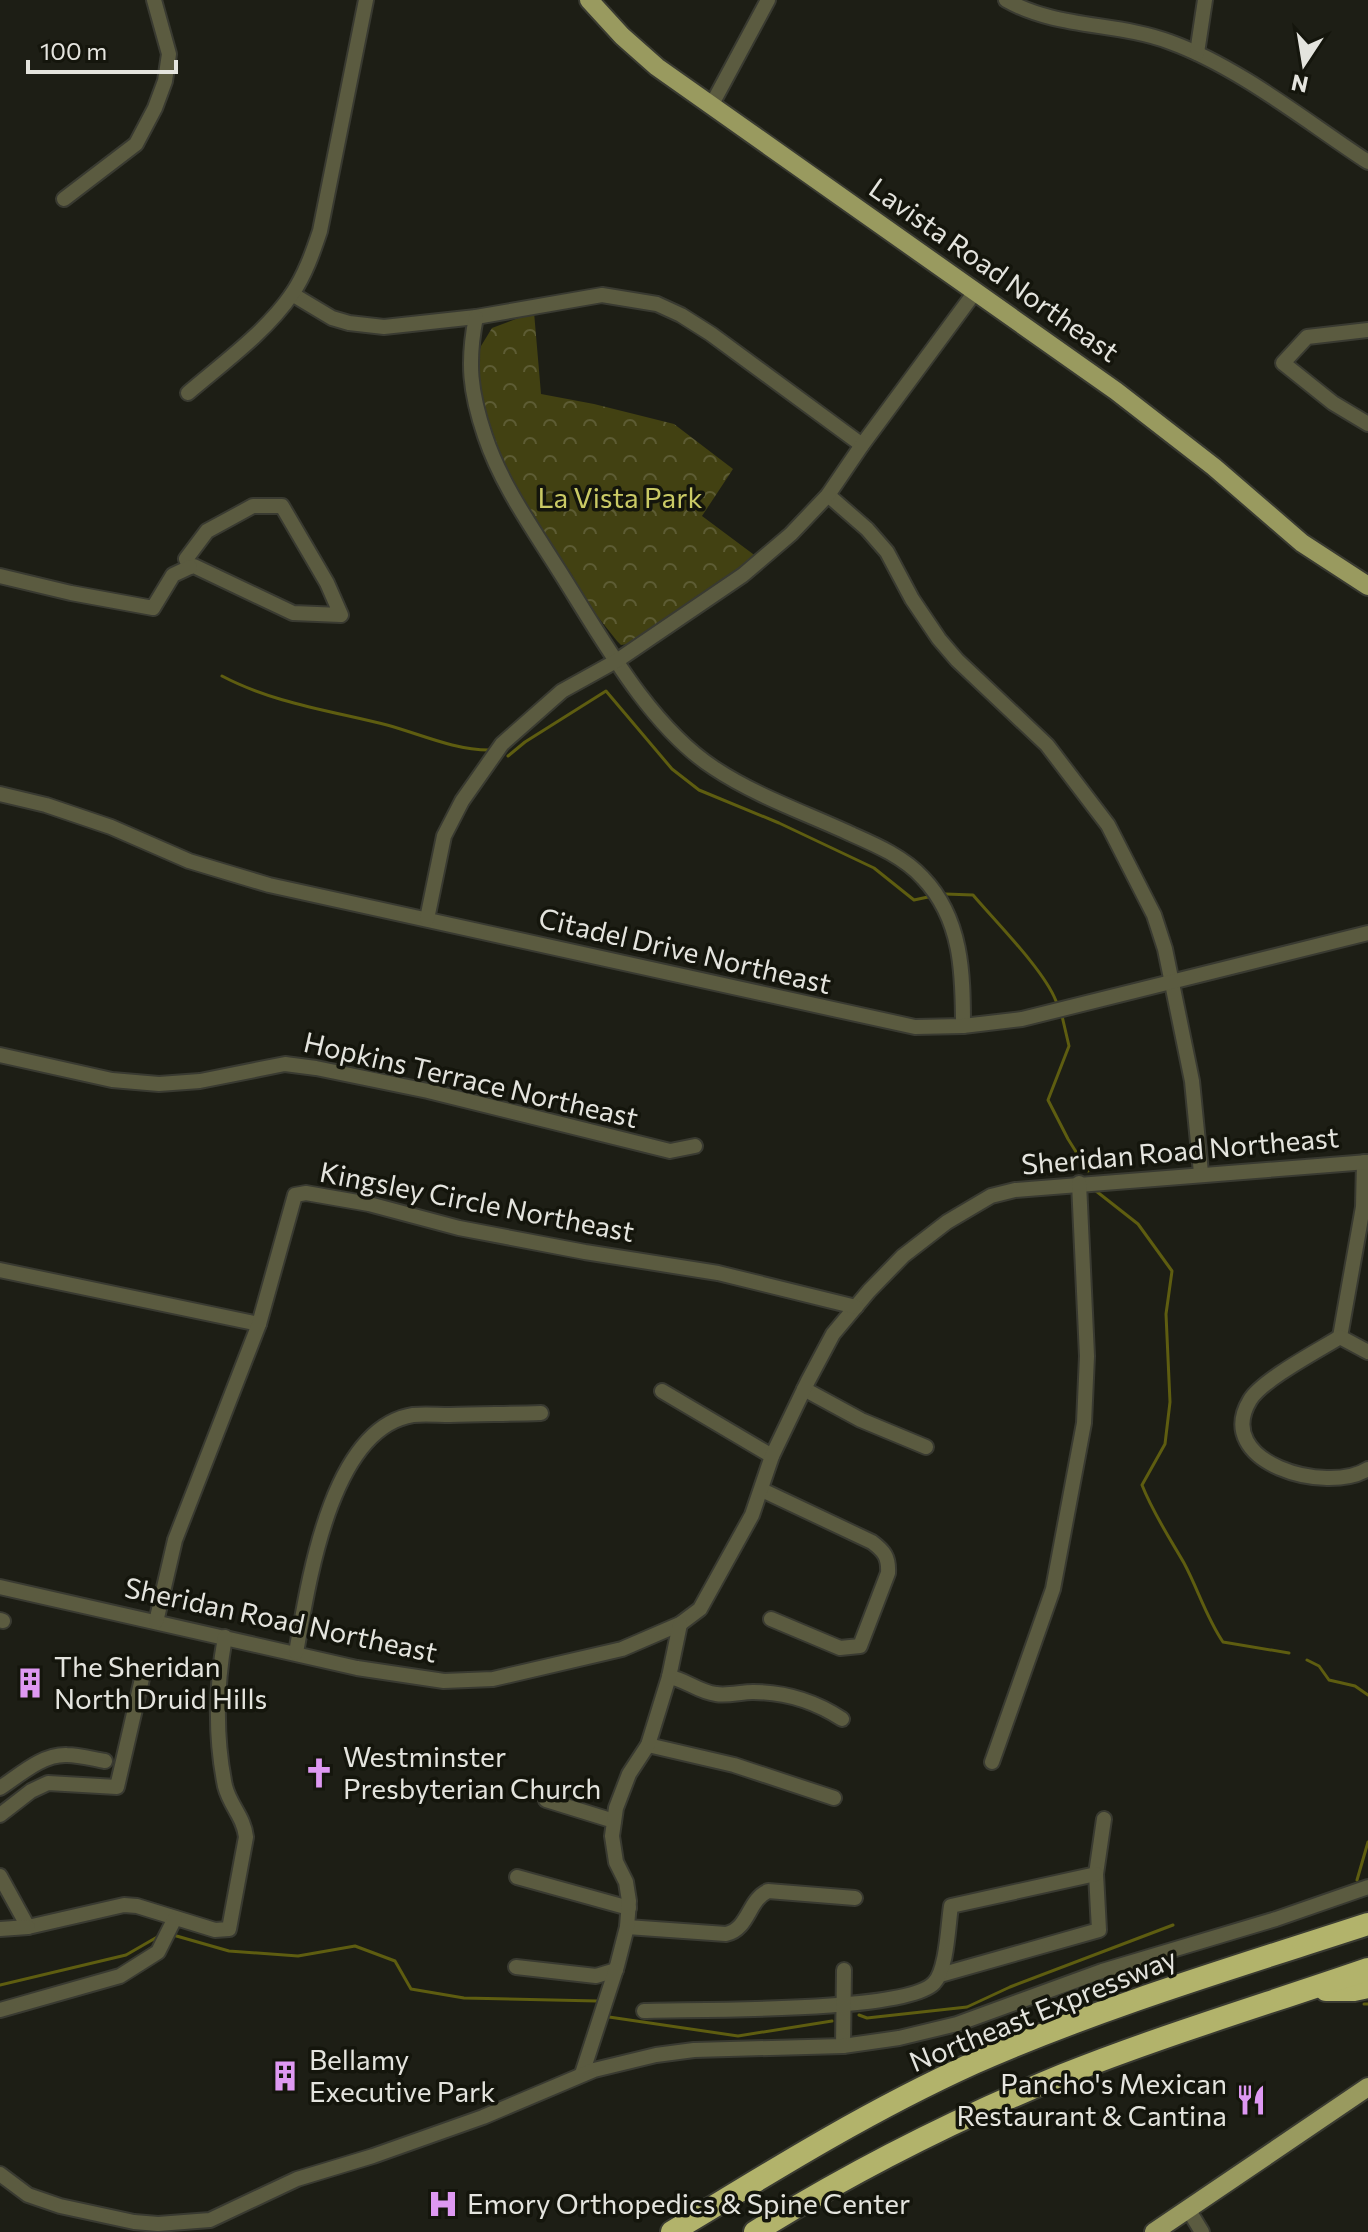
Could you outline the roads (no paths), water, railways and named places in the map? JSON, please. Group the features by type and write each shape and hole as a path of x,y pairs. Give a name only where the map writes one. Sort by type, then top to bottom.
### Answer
{"highway":[{"name":"Northeast Expressway","path":"672,2232 819,2143 975,2063 1122,2005 1368,1924"},
{"path":"755,2232 862,2169 997,2103 1124,2052 1368,1969"},
{"path":"1309,1990 1368,1987"}],"main road":[{"name":"Lavista Road Northeast","path":"595,3 645,57 1148,415 1302,543 1368,586"},
{"path":"1154,2232 1368,2087"}],"street":[{"path":"64,199 136,144 155,108 165,81 169,54 154,0"},
{"path":"188,393 266,323 292,294 312,253 320,231 366,0"},
{"path":"711,106 768,0"},
{"path":"1006,0 1053,19 1143,33 1197,53 1233,73 1368,162"},
{"path":"1197,53 1205,0"},
{"path":"427,919 444,836 462,801 498,749 562,691 618,660 769,555 828,495 975,292"},
{"path":"292,294 332,318 365,326 406,326 476,317 602,295 657,304 711,334 862,445"},
{"path":"476,317 470,372 484,435 493,458 525,518 618,660 669,730 696,756 743,785 887,851 923,877 938,898 956,937 963,966 963,1026"},
{"path":"1368,330 1307,337 1283,363 1333,403 1368,424"},
{"path":"828,495 867,529 887,552 912,599 939,639 1047,745 1108,825 1154,915 1165,949 1192,1081 1201,1173"},
{"path":"0,576 153,608 173,575 194,566 293,613 341,615 327,583 282,506 253,506 207,531 186,559 190,567"},
{"name":"Citadel Drive Northeast","path":"0,794 46,805 111,827 189,861 269,885 915,1027 963,1026 1022,1019 1368,933"},
{"name":"Hopkins Terrace Northeast","path":"0,1055 112,1080 159,1084 200,1081 285,1064 316,1068 428,1091 670,1151 695,1146"},
{"path":"1366,1162 1363,1207 1340,1337 1257,1392 1245,1414 1244,1433 1250,1446 1262,1459 1281,1469 1336,1480 1368,1469"},
{"name":"Sheridan Road Northeast","path":"0,1587 357,1668 444,1681 493,1679 622,1649 680,1624 700,1609 752,1515 772,1456 833,1334 903,1256 947,1222 991,1196 1015,1190 1366,1162"},
{"path":"992,1762 1053,1589 1084,1423 1087,1356 1079,1183"},
{"name":"Kingsley Circle Northeast","path":"156,1622 175,1540 259,1324 295,1195 306,1193 557,1247 718,1273 856,1307"},
{"path":"0,1270 259,1324"},
{"path":"1340,1337 1368,1352"},
{"path":"804,1389 861,1420 926,1447"},
{"path":"662,1391 772,1456"},
{"path":"296,1653 320,1536 344,1475 370,1436 390,1423 413,1415 541,1413"},
{"path":"762,1490 872,1542 883,1550 889,1560 888,1573 860,1646 840,1648 771,1619"},
{"path":"582,2074 627,1927 629,1908 626,1882 616,1862 612,1836 616,1808 629,1774 648,1745 669,1677 680,1624"},
{"path":"0,1929 28,1927 124,1905 137,1906 215,1930 229,1929 246,1837 245,1823 231,1805 226,1790 217,1740 218,1676 225,1637"},
{"path":"0,1815 31,1791 48,1783 117,1787 144,1670"},
{"path":"669,1677 719,1695 754,1692 790,1696 842,1719"},
{"path":"648,1745 734,1765 834,1798"},
{"path":"0,1788 38,1762 66,1754 98,1760 88,1784"},
{"path":"546,1800 614,1821"},
{"path":"940,1975 1099,1930 1096,1874 1104,1819"},
{"path":"644,2011 844,2006 911,1994 931,1986 940,1975 951,1906 1096,1874"},
{"path":"0,1876 28,1927"},
{"path":"517,1877 629,1908"},
{"path":"0,2174 28,2195 70,2208 158,2224 210,2220 297,2179 483,2117 582,2074 656,2055 694,2050 843,2046 899,2038 957,2024 1102,1971 1276,1919 1368,1887"},
{"path":"627,1927 726,1934 743,1924 759,1895 768,1891 855,1898"},
{"path":"0,2010 120,1976 158,1952 175,1918"},
{"path":"516,1967 596,1976 616,1970"},
{"path":"843,2046 844,1970"},
{"path":"1188,2209 1202,2232"}],"waterway":[{"path":"222,676 282,700 387,725 450,744 489,750"},
{"path":"508,756 606,691 672,769 699,790 779,823 874,868 914,900 928,897"},
{"path":"945,894 973,895 1030,961 1056,1001"},
{"path":"1062,1016 1069,1046 1048,1100 1088,1171"},
{"path":"1096,1191 1138,1224 1172,1271 1166,1314 1170,1402 1165,1444 1142,1485 1223,1642 1289,1653"},
{"path":"1307,1660 1319,1666 1329,1680 1355,1686 1368,1695"},
{"path":"1357,1880 1368,1842"},
{"path":"859,2015 867,2018 967,2007 1010,1987 1173,1925"},
{"path":"173,1935 229,1951 298,1956 355,1946 395,1961 411,1989 464,1998 597,2001"},
{"path":"0,1985 126,1955 159,1936"},
{"path":"609,2017 738,2036 832,2021"}],"place":[{"name":"The Sheridan North Druid Hills","path":"30,1683"},
{"name":"Westminster Presbyterian Church","path":"319,1773"},
{"name":"Bellamy Executive Park","path":"285,2076"},
{"name":"Pancho's Mexican Restaurant & Cantina","path":"1251,2100"},
{"name":"Emory Orthopedics & Spine Center","path":"443,2204"}],"park label":[{"name":"La Vista Park","path":"620,498"}]}
